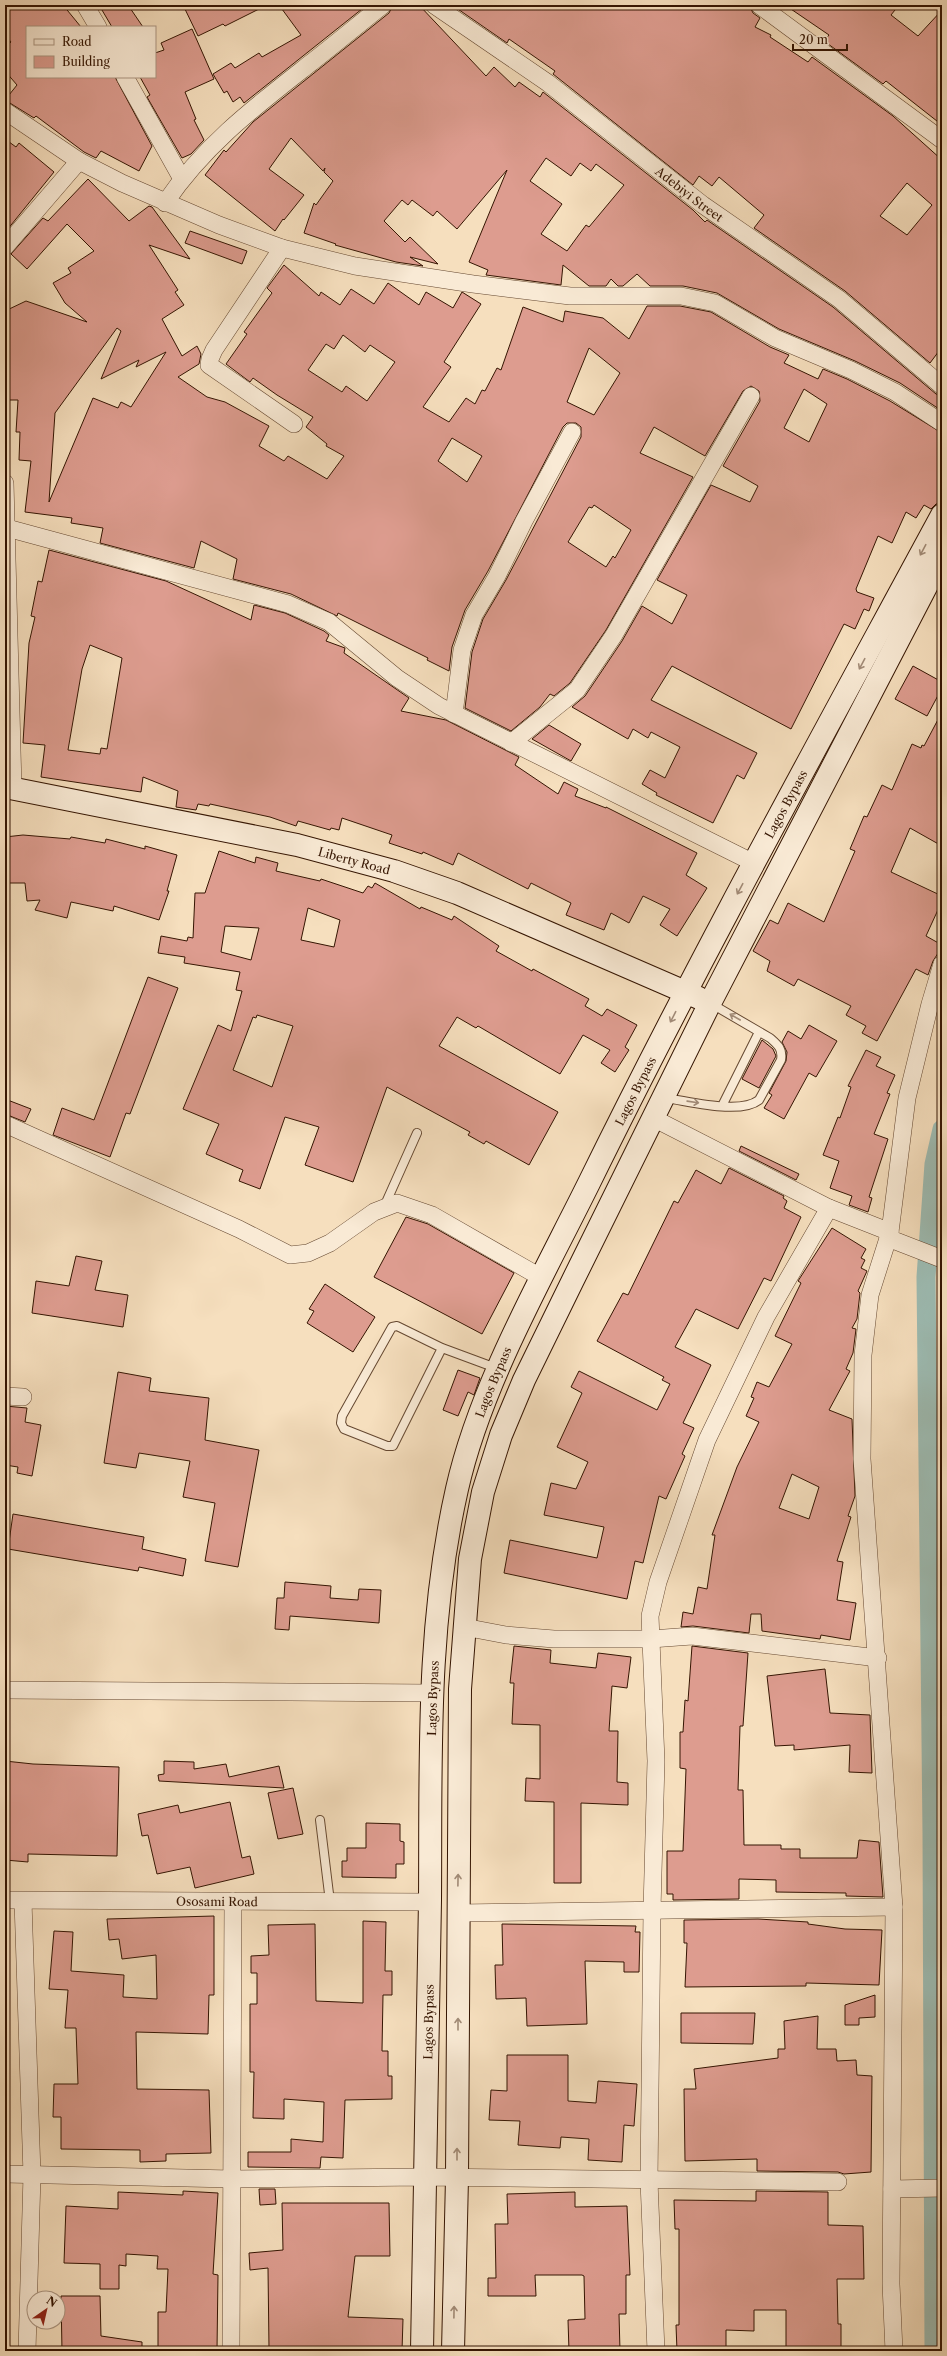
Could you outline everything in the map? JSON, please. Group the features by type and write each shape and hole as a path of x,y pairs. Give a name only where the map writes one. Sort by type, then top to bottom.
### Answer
{"main road":[{"name":"Lagos Bypass","path":"422,2351 430,1902 431,1694 437,1611 444,1556 458,1485 475,1428 498,1369 542,1278 686,991 942,515"},
{"name":"Lagos Bypass","path":"453,2351 457,2178 460,1689 470,1559 483,1492 501,1435 524,1380 710,1003 942,556"},
{"name":"Liberty Road","path":"9,788 297,845 394,871 457,893 686,991 710,1003"}],"street":[{"path":"85,5 97,26"},
{"path":"165,203 182,178 204,153 242,116 383,5"},
{"name":"Adebiyi Street","path":"434,5 548,83 703,205 839,299 942,386"},
{"path":"763,6 942,140"},
{"path":"126,78 182,178"},
{"path":"5,111 79,161 165,203 282,248 355,266 473,284 570,296 681,296 716,303 774,338 851,370 895,392 942,423"},
{"path":"5,247 79,161"},
{"path":"282,248 214,350 209,365 220,375 294,424"},
{"path":"511,743 577,690 614,635 751,396"},
{"path":"454,714 462,650 474,615 497,576 572,432"},
{"path":"5,483 7,528 9,788"},
{"path":"7,528 288,604 329,622 397,678 439,706 754,863"},
{"path":"894,2351 891,2284 894,1907 878,1658 862,1459 863,1355 870,1296 889,1235 907,1098 930,1004 942,964"},
{"path":"653,1118 830,1208 942,1259"},
{"path":"5,1124 239,1229 290,1255 308,1253 330,1243 374,1212 397,1203 432,1215 542,1278"},
{"path":"656,2351 649,2181 652,1910 656,1761 650,1616 658,1582 707,1440 766,1317 830,1208"},
{"path":"5,1396 23,1397"},
{"path":"464,1627 506,1635 554,1639 651,1639 692,1636 878,1658"},
{"path":"5,1690 431,1694"},
{"name":"Ososami Road","path":"5,1900 430,1902"},
{"path":"23,1901 32,2175 27,2351"},
{"path":"231,2351 233,1901"},
{"path":"459,1913 894,1907"},
{"path":"5,2174 232,2179 424,2176 457,2178 649,2181 838,2182"},
{"path":"892,2189 942,2188"}],"lane":[{"path":"664,1098 722,1106 742,1107 753,1105 760,1100 781,1060 782,1053 779,1046 760,1032 710,1003"},
{"path":"722,1106 760,1032"},
{"path":"383,1208 417,1133"},
{"path":"442,1348 393,1446 387,1446 344,1429 341,1423 342,1416 392,1327 397,1326 442,1348 498,1369"},
{"path":"320,1820 330,1902"}],"building":[{"path":"5,5 63,5 80,26 26,26 26,78 116,78 152,146 139,171 101,151 96,158 84,152 36,116 34,118 5,100 17,85 5,71 5,48 11,42 5,35"},
{"path":"99,5 128,5 142,26 111,26"},
{"path":"183,5 267,5 225,26 223,24 198,36"},
{"path":"279,5 367,5 244,103 240,97 233,102 227,91 224,93 213,74 231,63 235,68 259,53 262,57 301,35"},
{"path":"393,5 419,5 486,76 494,67 515,87 519,82 540,97 543,92 693,210 705,222 707,220 833,307 936,394 942,396 942,411 900,383 855,361 779,329 717,293 683,286 650,286 637,274 623,286 618,286 611,279 606,286 589,286 563,265 561,285 486,275 488,270 469,262 507,170 457,229 437,211 433,216 412,200 408,205 402,200 384,221 405,242 410,237 438,264 410,257 423,266 396,262 335,245 336,244 304,233 314,203 316,205 333,181 324,172 325,168 323,171 291,138 269,169 304,195 284,220 283,219 275,231 205,175 224,150 226,152 253,122 389,13","holes":["546,158 571,176 580,163 591,171 596,164 624,185 589,227 586,225 567,251 541,234 562,204 530,181"]},
{"path":"452,5 749,5 753,13 760,18 755,27 771,35 770,37 808,62 812,57 893,116 942,160 942,347 930,363 845,291 754,228 764,215 719,177 712,186 699,176 693,185 553,74 555,71 509,39 507,43","holes":["907,183 932,205 907,235 880,216"]},
{"path":"785,5 899,5 891,15 918,36 942,10 942,125 886,81 883,84 824,41 829,35"},
{"path":"192,29 214,79 185,92 196,119 194,120 204,140 191,154 182,158 147,97 150,95 141,78 156,78 156,53 164,50 161,43"},
{"path":"5,139 16,147 19,143 54,172 7,230"},
{"path":"88,179 129,221 149,206 152,207 190,259 149,245 178,290 175,292 184,305 162,319 182,356 197,346 201,354 199,364 178,377 207,397 225,402 269,426 259,446 284,461 288,456 327,479 344,456 326,446 327,444 306,427 313,417 253,378 250,382 226,364 247,334 244,332 272,293 267,288 284,265 319,296 321,292 340,305 351,289 374,304 388,283 419,305 426,292 453,308 462,292 481,304 444,362 451,367 423,407 449,422 466,398 475,404 482,390 485,391 497,368 501,370 523,307 563,322 565,311 603,318 629,339 647,306 680,306 711,312 770,347 789,355 784,363 818,379 823,369 847,379 890,401 942,433 942,503 936,504 931,509 924,505 916,518 906,512 892,543 878,536 856,589 857,592 874,598 869,611 864,609 855,629 844,624 791,729 672,666 651,700 757,753 744,779 737,775 713,823 656,795 657,793 642,784 650,770 665,778 680,747 651,732 648,738 633,729 628,739 572,707 585,696 622,641 642,606 672,624 687,595 657,580 711,485 750,502 758,486 723,466 760,401 759,391 751,386 743,391 705,456 654,427 640,453 693,477 606,630 570,683 554,696 550,694 540,707 511,731 465,708 472,652 483,619 506,580 581,437 581,427 576,423 567,423 563,427 488,571 465,610 452,647 449,671 427,660 428,658 338,613 337,616 291,594 233,579 237,559 201,541 194,568 100,543 103,528 71,523 72,518 25,512 31,461 19,460 20,432 16,432 18,400 5,400 5,311 26,301 87,322 65,303 53,283 71,273 68,268 94,251 67,224 27,269 11,254 43,218 48,221","holes":["117,328 121,331 101,379 139,360 136,367 166,352 131,407 121,402 118,408 93,398 49,502 55,413","343,335 365,352 370,345 395,362 367,401 346,386 342,392 308,370 326,344 334,349","589,348 620,373 594,415 567,402","804,389 827,404 809,442 784,428","452,438 482,456 467,482 438,461","594,505 631,530 615,558 613,556 606,567 568,542 589,507 592,508"]},
{"path":"190,231 247,251 242,264 185,243"},
{"path":"49,550 166,581 251,620 254,605 285,613 324,631 329,635 326,641 345,648 344,653 409,698 401,711 446,720 519,757 515,765 558,794 564,782 578,789 575,796 606,807 697,853 686,875 707,888 677,936 660,925 670,909 643,896 629,923 611,913 604,930 566,915 571,903 531,883 528,889 458,853 453,865 423,852 422,854 389,843 392,835 342,818 339,830 331,828 330,830 298,821 296,826 270,817 210,804 209,806 198,804 196,810 176,807 178,791 143,777 141,792 41,777 45,745 23,743 29,643 35,617 31,616 38,581 42,582","holes":["90,645 122,658 107,749 101,748 100,754 68,750 82,669"]},
{"path":"913,666 942,682 942,688 927,716 895,699"},
{"path":"942,712 942,846 910,828 891,872 942,896 942,901 926,936 942,945 942,947 933,961 928,975 916,969 877,1041 862,1033 866,1026 846,1015 851,1006 798,979 794,986 767,971 770,961 753,951 770,920 778,924 788,903 824,922 855,851 850,849 864,816 867,817 882,785 892,790 912,744 921,748 922,745 924,746"},
{"path":"549,725 581,744 571,761 532,739"},
{"path":"23,835 70,839 71,837 105,843 106,839 145,849 145,846 177,855 167,891 169,891 159,920 114,906 113,911 71,902 67,918 35,910 40,900 27,901 25,883 5,883 5,837"},
{"path":"219,851 255,863 256,857 278,863 276,871 320,881 321,879 363,893 368,886 372,888 375,883 420,909 421,907 452,920 454,916 499,946 496,951 532,971 533,969 589,999 585,1006 602,1016 607,1009 637,1025 625,1047 629,1050 615,1072 601,1063 610,1050 583,1035 560,1074 478,1026 476,1028 457,1017 439,1046 558,1112 529,1165 486,1141 484,1144 468,1135 470,1132 387,1087 353,1182 305,1165 319,1127 285,1117 260,1189 239,1181 243,1170 206,1154 219,1124 183,1109 218,1025 231,1031 242,991 236,990 240,972 184,963 185,957 158,953 161,936 187,941 188,937 193,938 195,893 205,893","holes":["308,908 340,920 334,947 301,940","225,926 259,928 251,960 221,952","257,1015 293,1026 272,1087 233,1070 253,1017 256,1018"]},
{"path":"148,977 178,988 130,1114 126,1113 110,1157 53,1135 62,1108 94,1120"},
{"path":"809,1025 837,1041 816,1077 809,1073 784,1119 764,1108 772,1095 769,1093 786,1061 787,1052 782,1042 788,1031 801,1039"},
{"path":"762,1040 773,1049 776,1056 759,1088 742,1079"},
{"path":"866,1050 881,1057 876,1066 895,1075 887,1093 890,1094 874,1134 888,1139 869,1197 872,1198 868,1212 849,1205 852,1196 830,1188 839,1161 823,1155 838,1117 840,1118 851,1087 848,1086"},
{"path":"5,1099 31,1109 25,1122 5,1114"},
{"path":"741,1146 799,1174 796,1180 739,1151"},
{"path":"729,1168 784,1196 783,1198 787,1201 784,1208 801,1217 771,1281 764,1278 738,1329 696,1309 675,1347 711,1365 683,1423 694,1428 682,1454 685,1456 666,1499 659,1496 643,1563 635,1561 627,1599 504,1573 510,1540 597,1558 604,1527 544,1515 551,1483 576,1489 588,1462 557,1447 582,1393 571,1387 579,1371 657,1410 670,1384 662,1380 664,1377 597,1341 623,1293 628,1295 674,1201 678,1203 696,1170 721,1184"},
{"path":"406,1217 428,1224 514,1273 482,1334 374,1277"},
{"path":"832,1228 866,1249 861,1258 865,1260 861,1268 867,1271 858,1291 860,1293 857,1319 852,1328 856,1329 853,1353 846,1369 850,1371 829,1410 852,1419 855,1496 848,1516 851,1517 837,1561 843,1562 837,1600 856,1603 850,1640 821,1635 820,1639 762,1631 761,1614 751,1614 749,1633 693,1626 681,1627 683,1612 693,1614 698,1587 707,1589 715,1535 712,1535 737,1467 759,1422 746,1416 754,1398 751,1397 757,1382 769,1387 792,1344 775,1336 801,1283 798,1281","holes":["792,1474 819,1487 809,1519 779,1508"]},
{"path":"76,1256 102,1261 95,1290 128,1295 123,1327 32,1313 36,1281 69,1286"},
{"path":"325,1284 375,1317 353,1352 307,1323 314,1311 309,1309"},
{"path":"458,1370 480,1378 474,1395 468,1392 458,1416 443,1410"},
{"path":"118,1372 151,1378 149,1391 209,1398 205,1440 259,1450 238,1567 205,1561 215,1503 183,1497 190,1461 139,1453 136,1468 104,1463"},
{"path":"5,1406 27,1408 25,1422 41,1425 32,1476 17,1473 18,1467 5,1465"},
{"path":"13,1514 144,1537 142,1549 186,1559 183,1576 139,1567 138,1571 8,1549"},
{"path":"285,1582 331,1586 330,1598 358,1600 359,1589 381,1590 379,1623 290,1616 289,1630 275,1629 277,1598 284,1598"},
{"path":"514,1646 551,1650 550,1663 596,1668 598,1653 631,1657 627,1688 612,1686 609,1731 618,1731 617,1782 628,1783 628,1805 581,1803 581,1883 554,1883 554,1802 525,1801 526,1778 540,1779 540,1725 512,1724 514,1683 510,1683"},
{"path":"692,1646 748,1653 743,1726 740,1726 738,1790 743,1790 744,1845 781,1845 781,1849 800,1849 800,1858 857,1858 859,1840 879,1842 883,1897 846,1896 846,1893 776,1892 776,1880 739,1879 739,1899 673,1900 673,1894 667,1894 667,1851 683,1851 686,1769 680,1768 680,1732 683,1732 685,1700 688,1701"},
{"path":"825,1669 830,1713 870,1715 872,1773 849,1772 850,1745 794,1750 794,1745 775,1746 767,1676"},
{"path":"5,1761 33,1764 119,1767 117,1856 28,1854 28,1862 5,1860"},
{"path":"164,1761 194,1762 194,1769 226,1764 229,1777 279,1766 284,1788 159,1781 158,1775 164,1774"},
{"path":"293,1788 303,1834 278,1839 268,1793"},
{"path":"230,1802 242,1858 250,1856 254,1874 195,1888 190,1867 157,1874 148,1835 142,1836 138,1814 178,1805 180,1813"},
{"path":"366,1823 400,1824 400,1841 404,1842 404,1864 396,1864 396,1878 342,1877 342,1861 347,1861 347,1848 366,1848"},
{"path":"214,1916 214,1995 209,1995 208,2034 136,2032 137,2089 209,2090 211,2153 166,2154 166,2161 140,2162 140,2150 61,2149 61,2117 53,2117 54,2084 78,2084 76,2028 65,2028 68,1990 49,1989 54,1931 73,1932 71,1971 124,1975 123,1997 157,1999 156,1955 122,1959 119,1939 109,1940 107,1919"},
{"path":"758,1919 808,1922 808,1924 845,1929 882,1930 879,1985 806,1983 806,1986 685,1987 687,1943 684,1943 684,1920"},
{"path":"363,1921 386,1922 385,1971 392,1971 392,1995 383,1995 382,2051 388,2051 388,2076 392,2076 392,2099 345,2100 343,2158 321,2157 320,2168 248,2167 248,2152 291,2152 291,2139 323,2142 324,2102 284,2099 284,2119 253,2118 254,2072 250,2072 250,2004 257,2004 257,1973 251,1973 251,1956 269,1955 268,1925 315,1924 316,2001 363,2003"},
{"path":"502,1924 636,1926 635,1932 640,1932 639,1972 624,1972 624,1962 585,1961 587,2024 527,2026 526,1998 496,1999 495,1965 503,1965"},
{"path":"875,1995 875,2017 859,2018 859,2025 845,2025 845,2005"},
{"path":"681,2013 755,2013 753,2044 681,2043"},
{"path":"818,2016 817,2049 836,2049 837,2061 856,2060 857,2075 872,2076 871,2172 844,2174 838,2172 757,2171 757,2159 685,2161 684,2089 696,2089 694,2069 778,2058 778,2049 785,2049 784,2021"},
{"path":"507,2055 568,2055 568,2101 596,2103 598,2081 637,2084 634,2126 624,2125 622,2162 588,2160 589,2139 561,2137 560,2148 518,2145 520,2121 489,2120 491,2090 507,2091"},
{"path":"259,2189 275,2189 276,2204 260,2205"},
{"path":"183,2191 218,2193 213,2274 218,2275 217,2350 158,2350 158,2312 166,2312 168,2269 157,2269 158,2256 126,2254 126,2266 119,2265 119,2289 100,2289 100,2264 64,2263 66,2206 118,2209 118,2192 183,2195"},
{"path":"756,2191 828,2192 828,2225 863,2226 864,2279 837,2279 838,2324 841,2324 841,2351 786,2351 786,2310 754,2310 754,2331 726,2330 726,2351 677,2351 676,2325 679,2325 679,2229 675,2229 674,2200 756,2201"},
{"path":"575,2192 575,2207 627,2206 630,2275 626,2275 626,2314 619,2314 620,2351 569,2351 568,2320 585,2319 584,2276 582,2275 535,2275 536,2296 488,2296 488,2278 496,2278 495,2224 508,2224 507,2194"},
{"path":"282,2203 389,2203 390,2256 355,2256 348,2317 403,2319 402,2351 269,2349 268,2268 250,2270 249,2253 283,2250"},
{"path":"66,2296 100,2296 101,2336 142,2342 142,2351 62,2351 62,2330 66,2330"}],"waterway":[{"path":"934,2351 932,1833 926,1277 934,1164 942,1129"}]}
